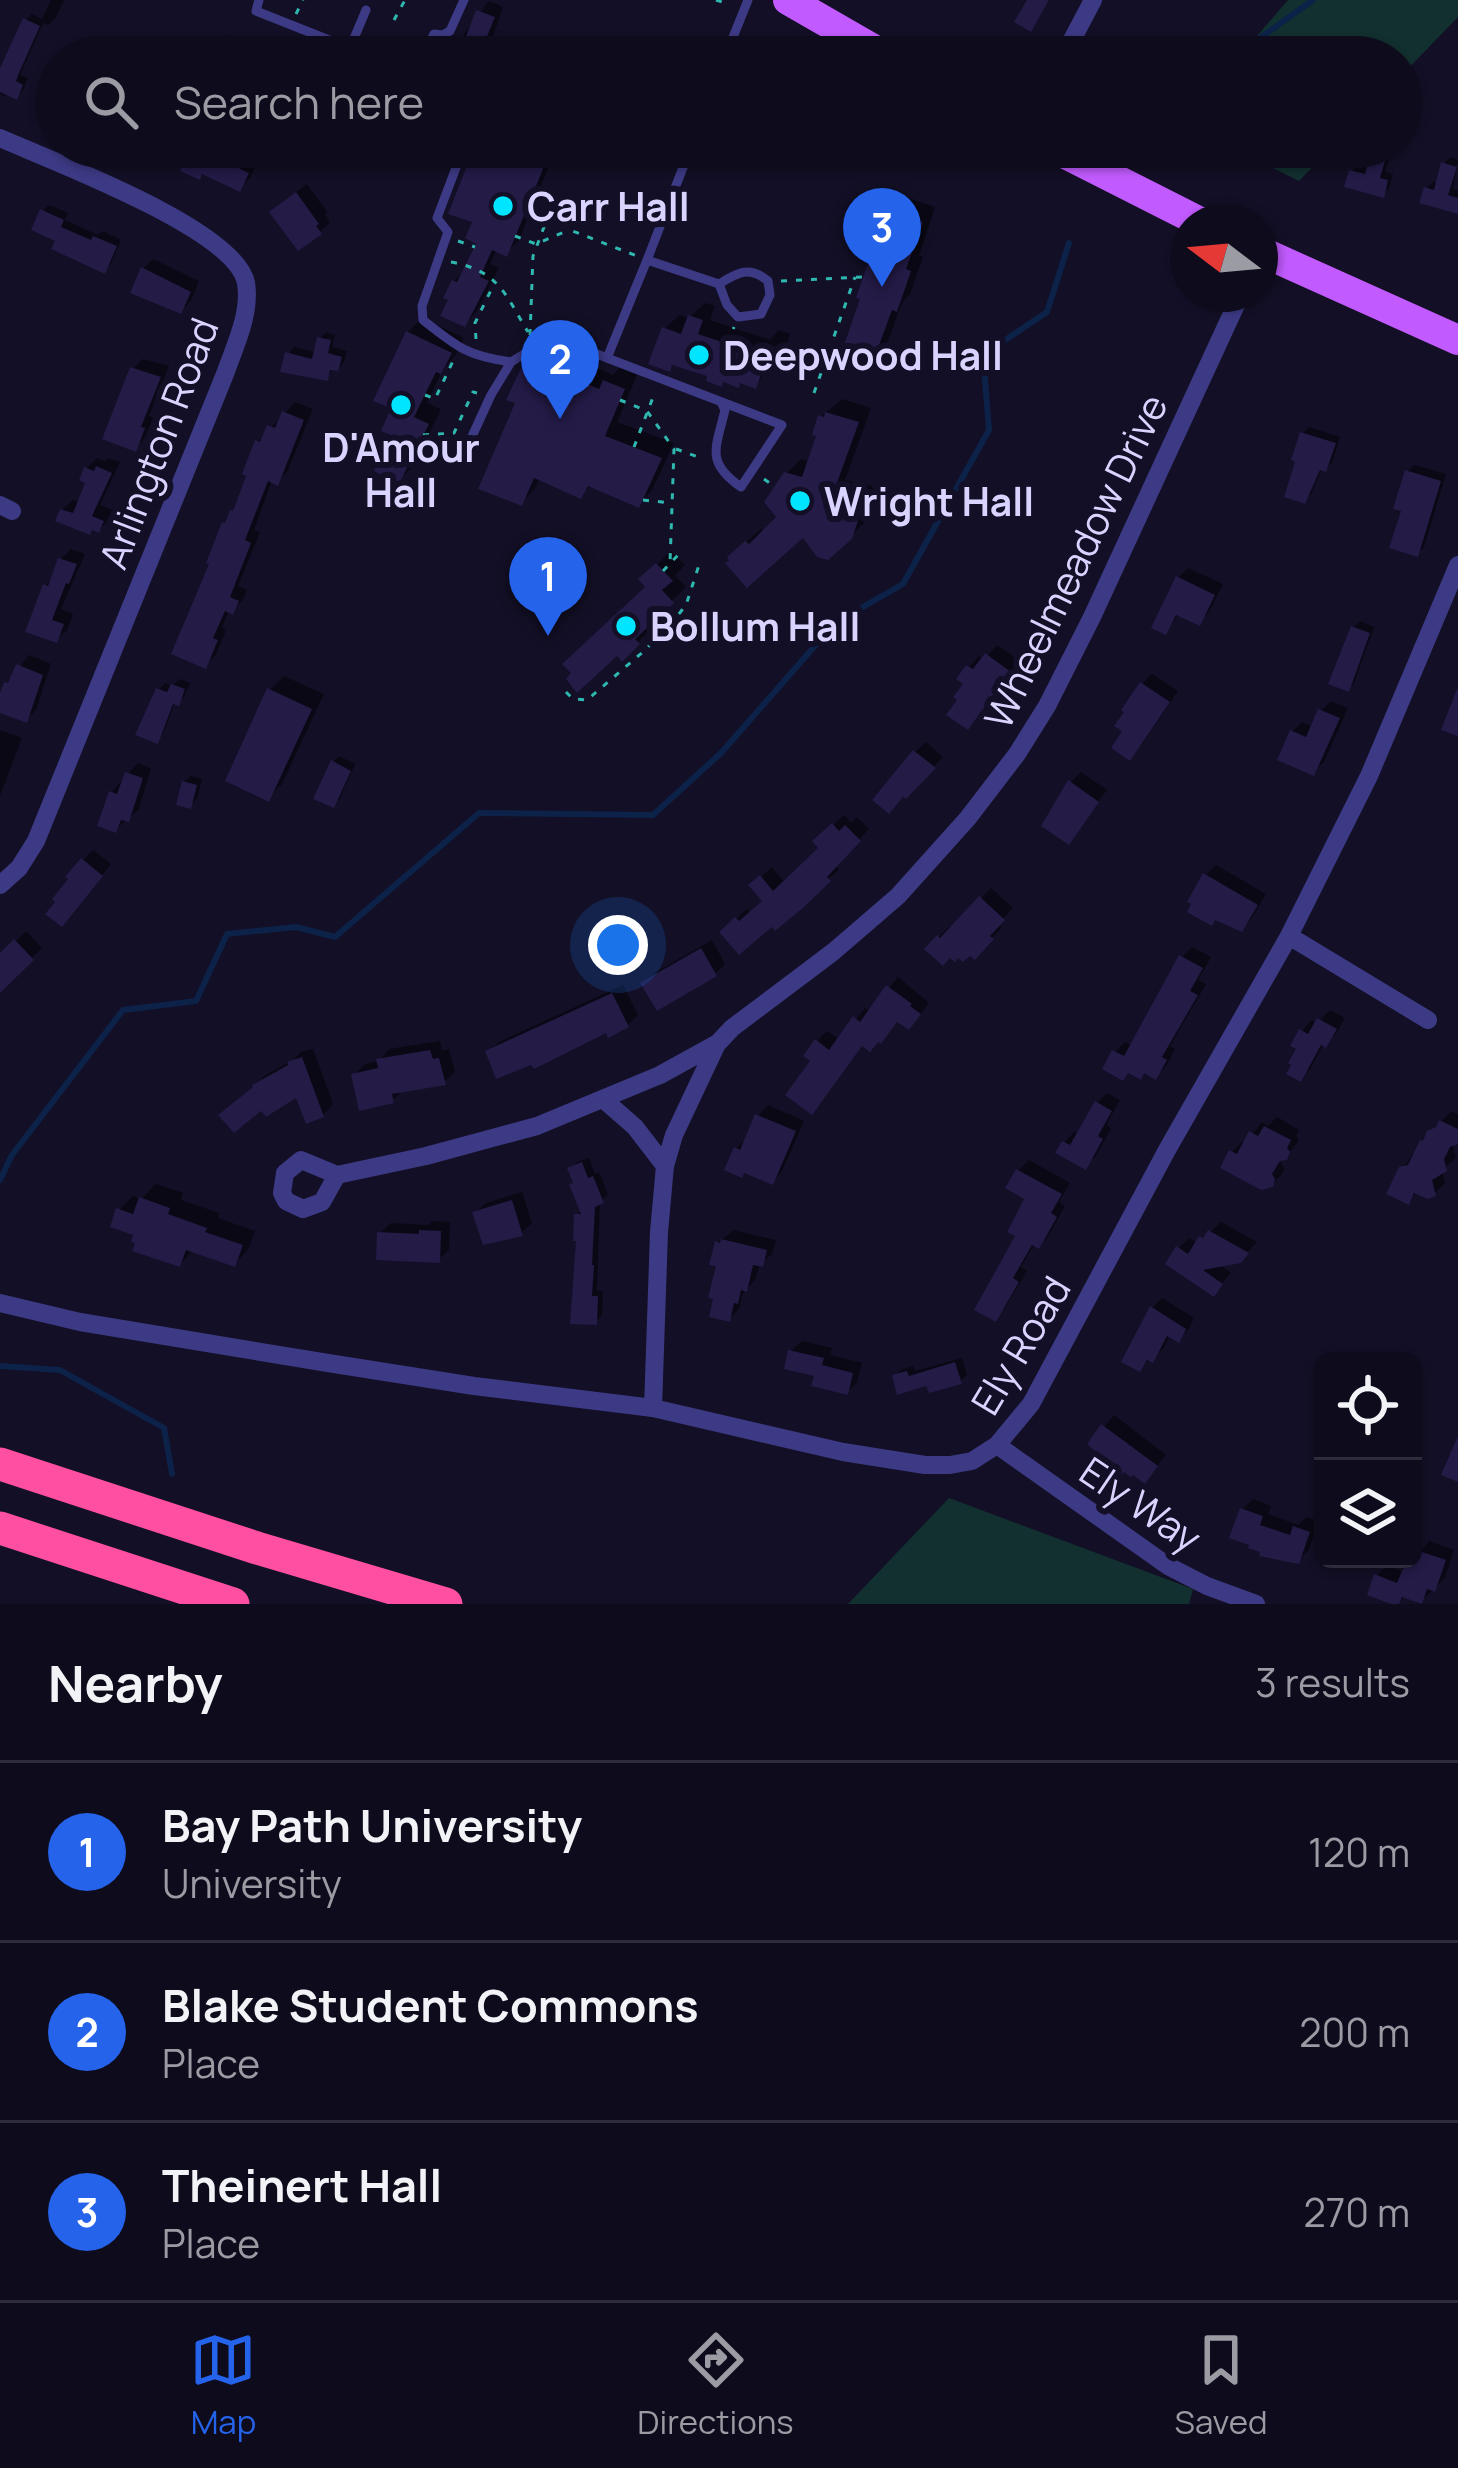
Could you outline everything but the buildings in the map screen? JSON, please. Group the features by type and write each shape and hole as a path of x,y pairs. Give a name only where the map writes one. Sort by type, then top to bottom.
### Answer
{"highway":[{"path":"0,1464 446,1604"},
{"path":"0,1528 233,1604"}],"main road":[{"path":"789,0 851,36"},
{"path":"1093,168 1170,207"},
{"path":"1278,261 1458,340"}],"street":[{"path":"1074,36 1093,0"},
{"name":"Arlington Road","path":"0,138 36,154"},
{"name":"Arlington Road","path":"0,885 20,868 36,841 225,374 241,329 246,286 231,256 207,237 66,168"},
{"name":"Wheelmeadow Drive","path":"337,1175 537,1126 660,1075 718,1043 898,896 968,818 1047,706 1233,312"},
{"name":"Ely Road","path":"0,1303 80,1322 306,1359 653,1408 794,1442 925,1465 972,1461 997,1445 1031,1404 1289,936 1369,776 1458,565"},
{"path":"1289,936 1428,1020"},
{"path":"653,1408 658,1232 665,1166 674,1135 718,1043"},
{"path":"603,1099 635,1127 665,1166"},
{"name":"Ely Way","path":"997,1445 1168,1566 1256,1604"}],"lane":[{"path":"260,0 256,11 320,36"},
{"path":"433,36 450,31 464,0"},
{"path":"733,36 748,0"},
{"path":"355,36 366,10"},
{"path":"456,168 437,218 448,232 422,306 423,320 459,349 511,362"},
{"path":"607,358 683,168"},
{"path":"647,260 718,284 738,317 764,311 770,295 768,281 755,273 741,271 718,284"},
{"path":"463,456 490,395 511,362 532,349 568,344 782,425 741,487 729,479 714,456 722,404"}],"path":[{"path":"394,20 405,0"},
{"path":"716,0 736,6"},
{"path":"534,189 556,198 570,230"},
{"path":"532,349 531,265 556,198"},
{"path":"515,236 536,244 570,230 647,260"},
{"path":"437,259 466,265 496,280 530,333"},
{"path":"814,393 855,277"},
{"path":"768,281 863,277"},
{"path":"478,357 475,323 496,280"},
{"path":"425,395 435,399 459,349"},
{"path":"634,447 660,379"},
{"path":"423,435 454,433 473,392 490,395"},
{"path":"620,400 647,411 674,449 717,463"},
{"path":"670,563 674,449"},
{"path":"643,500 672,503"},
{"path":"663,571 679,554"},
{"path":"566,692 573,699 586,700 644,651 686,605 700,562"}],"green space":[{"path":"1288,0 1458,0 1458,17 1422,54 1422,36 1257,36"},
{"path":"1273,168 1312,168 1299,181"},
{"path":"949,1498 1193,1589 1189,1604 848,1604"}],"waterway":[{"path":"1263,36 1313,0"},
{"path":"0,1180 12,1155 123,1010 196,1001 227,934 296,927 335,937 479,813 653,815 721,753 835,623 903,584 989,430 983,355 1047,312 1069,243"},
{"path":"0,1366 60,1370 164,1428 172,1474"}],"place":[{"name":"Carr Hall","path":"503,206"},
{"name":"Theinert Hall","path":"882,287"},
{"name":"Deepwood Hall","path":"699,355"},
{"name":"D'Amour Hall","path":"401,405"},
{"name":"Blake Student Commons","path":"560,419"},
{"name":"Wright Hall","path":"800,501"},
{"name":"Bollum Hall","path":"626,626"},
{"name":"Bay Path University","path":"548,636"}]}
